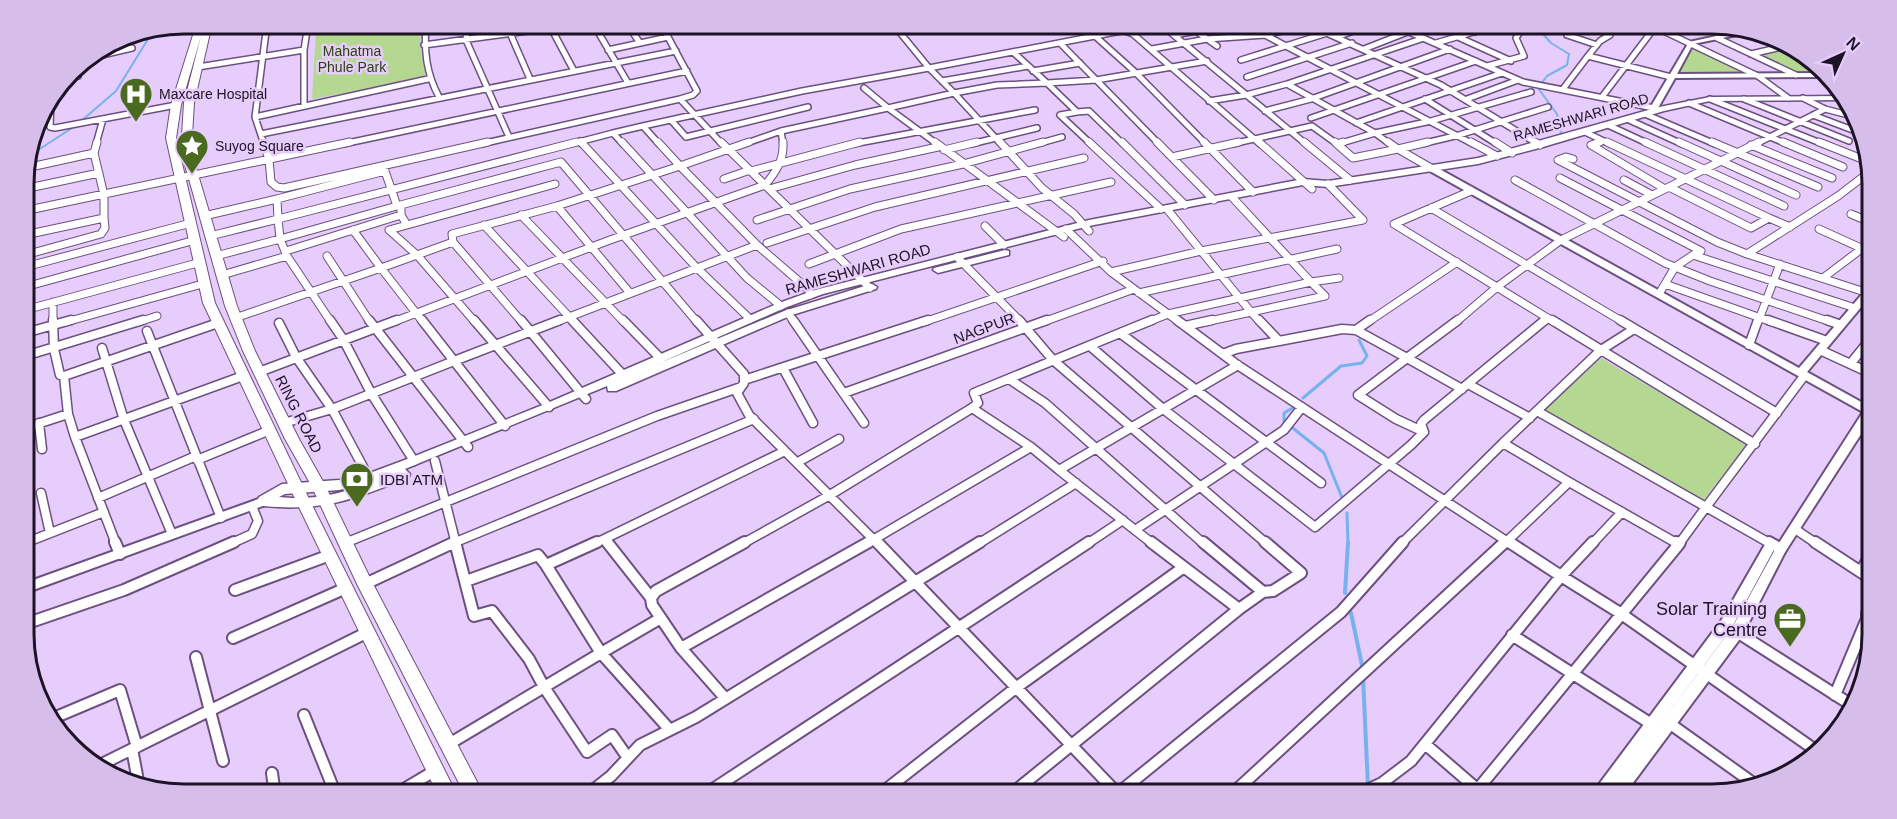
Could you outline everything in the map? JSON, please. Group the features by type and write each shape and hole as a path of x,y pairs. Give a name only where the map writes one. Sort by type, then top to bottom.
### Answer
{"highway":[{"name":"RING ROAD","path":"197,35 176,105 171,138 204,216 236,318 259,372 326,502 364,584 469,784"},
{"name":"RING ROAD","path":"205,35 189,103 186,177 191,223 206,283 208,303 299,488 304,504 443,784"}],"main road":[{"name":"RAMESHWARI ROAD","path":"1167,211 1185,205 1234,199 1253,192 1431,168 1512,153 1654,110 1710,99 1835,98"},
{"path":"258,504 326,502 359,493 435,461 466,444 785,309 866,285 1086,228 1167,211 1316,185"},
{"path":"960,261 1004,245 1065,233"},
{"name":"RAMESHWARI ROAD","path":"258,504 280,490 319,488 369,478 466,444 549,407 584,396 623,375 661,359 715,340 750,319 785,309 810,296 866,285"}],"street":[{"path":"210,236 643,126 723,108 1103,34"},
{"path":"1111,272 1201,251 1363,220 1252,138 1152,49 1132,34"},
{"path":"1201,34 1217,46"},
{"path":"1152,49 1207,39 1268,34"},
{"path":"1241,60 1323,34"},
{"path":"1330,34 1377,54 1450,90 1540,145"},
{"path":"1337,37 1344,34"},
{"path":"1365,49 1402,34"},
{"path":"1414,34 1518,80 1654,110 1691,43 1728,36"},
{"path":"1436,43 1468,34"},
{"path":"1487,66 1524,56 1516,38 1518,34"},
{"path":"1563,89 1597,45 1610,35 1608,34"},
{"path":"1602,97 1648,34"},
{"path":"1671,34 1758,76 1788,98"},
{"path":"266,35 255,117 269,159 272,182 277,187 284,188 384,168"},
{"path":"304,105 304,51 306,35"},
{"path":"425,35 428,79 439,98"},
{"path":"466,35 466,40 486,88 509,137"},
{"path":"424,45 499,35"},
{"path":"511,35 530,79"},
{"path":"555,35 574,70"},
{"path":"599,35 628,83"},
{"path":"634,35 640,43"},
{"path":"902,35 929,68 1026,170 1086,228"},
{"path":"1175,35 1350,180"},
{"path":"1265,35 1497,156"},
{"path":"1567,35 1597,45"},
{"path":"1095,36 1135,72 1253,192"},
{"path":"204,216 277,199 384,168 509,137 680,99 693,95 697,91 668,37 608,50"},
{"path":"1458,37 1512,61"},
{"path":"1209,100 1246,95 1287,84 1425,38"},
{"path":"1717,38 1796,75"},
{"path":"1060,43 1214,200"},
{"path":"1247,77 1352,43"},
{"path":"114,52 132,48"},
{"path":"1265,111 1311,99 1355,81 1450,49"},
{"path":"1751,54 1775,49"},
{"path":"198,67 304,51"},
{"path":"261,134 676,51"},
{"path":"1013,52 1077,112"},
{"path":"1588,56 1672,76 1813,75"},
{"path":"584,396 453,242 452,234 588,197 781,131 998,85 1096,80 1169,65 1207,61"},
{"path":"1311,118 1476,61"},
{"path":"1033,71 1080,63"},
{"path":"942,81 1028,66"},
{"path":"35,209 687,70"},
{"path":"1356,123 1502,73"},
{"path":"255,117 428,79"},
{"path":"1467,99 1518,80"},
{"path":"1287,84 1332,111 1376,133 1431,168 1862,407"},
{"path":"864,88 915,130 1065,233 1103,261 1111,272 1238,365 1620,613 1811,747"},
{"path":"1337,144 1431,121 1531,92"},
{"path":"1803,98 1825,109 1844,114"},
{"path":"680,99 709,131 811,228 866,285"},
{"path":"1425,99 1512,153"},
{"path":"1710,99 1783,130 1860,158"},
{"path":"1744,99 1850,141"},
{"path":"1689,103 1843,168"},
{"path":"50,117 50,127 63,128 176,105"},
{"path":"671,120 686,137 808,107"},
{"path":"1172,157 1312,126 1353,158 1459,135 1548,107"},
{"path":"723,108 739,124"},
{"path":"1424,432 1396,419 1358,395 1469,312 1497,287 1562,240 1825,109"},
{"path":"724,179 781,161 915,130 1035,110"},
{"path":"1185,205 1089,111 1060,116 1167,211 1251,312 1279,341"},
{"path":"1645,114 1818,187"},
{"path":"1813,115 1852,130"},
{"path":"35,252 101,234 105,228 104,195 94,153 103,119"},
{"path":"1627,119 1796,195"},
{"path":"1608,125 1784,206"},
{"path":"643,126 757,245 809,290 810,296"},
{"path":"259,372 715,202 855,165 1037,128"},
{"path":"767,187 781,161 784,147 781,131"},
{"path":"1585,132 1790,227"},
{"path":"613,133 747,278 785,309 864,423"},
{"path":"757,220 850,189 963,164 1007,150 1062,137"},
{"path":"580,141 696,267 750,319"},
{"path":"1604,141 1591,145 1596,150 1667,188 1751,228 1769,218"},
{"path":"1752,145 1832,178"},
{"path":"36,166 94,153"},
{"path":"1573,159 1566,157 1558,160 1717,242 1862,293"},
{"path":"767,243 875,207 990,182 1026,170 1084,158"},
{"path":"216,256 561,162 621,236 744,374 737,393 754,419 917,582 1109,784"},
{"path":"384,168 401,215 407,225"},
{"path":"35,187 99,173"},
{"path":"1560,178 1701,251 1675,267 1659,294"},
{"path":"1747,254 1838,196 1862,178"},
{"path":"1515,180 1592,224 1675,267 1841,325"},
{"path":"1624,180 1653,195"},
{"path":"809,264 901,229 1112,182"},
{"path":"549,407 417,255 389,230 555,184"},
{"path":"1471,190 1394,224 1755,444"},
{"path":"277,199 280,239 287,253 310,292 343,339 371,393 414,461"},
{"path":"1185,326 1324,296 1234,199"},
{"path":"557,206 630,293"},
{"path":"1431,208 1777,413"},
{"path":"1851,214 1862,219"},
{"path":"222,275 401,215"},
{"path":"521,215 559,259 606,302 661,359"},
{"path":"35,233 104,218"},
{"path":"35,264 191,223"},
{"path":"483,225 623,375"},
{"path":"985,226 1004,245"},
{"path":"1819,229 1861,249 1823,278"},
{"path":"353,230 414,314 505,426"},
{"path":"35,284 195,240"},
{"path":"236,318 453,242"},
{"path":"284,423 332,409 757,245"},
{"name":"NAGPUR","path":"844,393 1027,327 1136,291 1337,249"},
{"path":"1694,255 1855,308"},
{"path":"327,256 375,329 466,444"},
{"path":"960,261 1027,327 1053,360 1129,428 1301,573 1273,591 1263,592 1239,609 1024,784"},
{"path":"345,543 657,416 783,368 999,298 1103,261"},
{"path":"35,307 201,262"},
{"path":"1356,330 1457,262"},
{"path":"1749,345 1780,264"},
{"path":"651,598 656,591 830,495 909,448 978,403 975,393 1168,314 1239,297 1339,278"},
{"path":"35,331 206,283"},
{"path":"1665,284 1827,341"},
{"path":"53,302 54,349 60,375 64,376"},
{"path":"1481,784 1679,544 1755,444 1820,350 1862,302"},
{"path":"35,354 157,316"},
{"path":"1424,432 1421,424 1424,420 1548,318"},
{"path":"64,376 218,323"},
{"path":"279,323 296,357 332,409 369,478"},
{"path":"1223,354 1342,329 1356,330 1465,386 1533,414 1776,547"},
{"path":"1130,784 1341,612 1416,527 1478,469 1494,449 1601,350 1635,329"},
{"path":"147,331 220,518"},
{"path":"1120,333 1322,483"},
{"path":"1089,346 1162,408 1315,527 1424,432"},
{"path":"102,348 124,420 172,534"},
{"path":"1851,363 1862,349"},
{"path":"1820,350 1862,369"},
{"path":"1059,470 1238,365"},
{"path":"783,368 813,423"},
{"path":"64,376 68,414 75,437 120,554"},
{"path":"75,437 243,376"},
{"path":"1009,379 1045,403 1164,510 1263,592"},
{"path":"1135,530 1284,430 1302,407"},
{"path":"972,408 1031,447 1239,609"},
{"path":"34,425 68,414"},
{"path":"364,584 457,542 754,419"},
{"path":"39,423 42,449"},
{"path":"1622,784 1701,671 1726,625 1776,547 1795,529 1862,426"},
{"path":"98,498 270,430"},
{"path":"798,462 839,439"},
{"path":"1503,443 1679,544"},
{"path":"681,648 1031,447"},
{"path":"546,565 605,539 785,451"},
{"path":"435,461 474,616 492,611 530,659 544,687 586,752 612,735 628,758"},
{"path":"1243,784 1569,482"},
{"path":"601,784 640,745 725,698 1076,483"},
{"path":"41,493 50,533"},
{"path":"34,585 258,504 258,521 252,534 124,590 34,621"},
{"path":"34,539 104,512"},
{"path":"1380,784 1412,761 1561,576 1622,512"},
{"path":"721,784 1123,520"},
{"path":"1795,529 1861,572"},
{"path":"605,539 651,598 652,605 681,648 725,698"},
{"path":"1701,671 1737,632 1776,547"},
{"path":"236,591 330,555"},
{"path":"466,581 538,555 601,652 669,730"},
{"path":"893,784 1017,687 1184,567"},
{"path":"233,638 346,588"},
{"path":"449,744 661,618"},
{"path":"1835,694 1862,630"},
{"path":"106,762 368,632"},
{"path":"1737,632 1846,702"},
{"path":"1512,635 1749,780"},
{"path":"196,657 223,761"},
{"path":"59,716 120,690 135,748 138,778"},
{"path":"304,715 332,784"},
{"path":"1608,784 1661,727"},
{"path":"1425,744 1467,784"},
{"path":"413,784 437,770"},
{"path":"272,773 274,784"}],"green space":[{"name":"Mahatma Phule Park","path":"316,35 421,35 420,45 426,78 312,99"},
{"path":"1694,47 1751,74 1676,75"},
{"path":"1779,50 1813,73 1797,74 1758,55"},
{"path":"1601,358 1747,444 1702,502 1540,415"}],"waterway":[{"path":"1543,34 1551,43 1569,54 1567,65 1547,76 1538,88 1557,114 1561,133"},
{"path":"80,122 116,91 148,39"},
{"path":"39,150 75,126"},
{"path":"1303,398 1341,366 1362,363 1367,356 1359,340"},
{"path":"1296,406 1284,413 1284,421 1324,453 1343,500"},
{"path":"1347,513 1348,543"},
{"path":"1345,593 1348,543"},
{"path":"1351,613 1363,670"},
{"path":"1363,677 1368,784"}],"place":[{"name":"Maxcare Hospital","path":"136,123"},
{"name":"Suyog Square","path":"192,175"},
{"name":"IDBI ATM","path":"357,508"},
{"name":"Solar Training Centre","path":"1790,648"}]}
